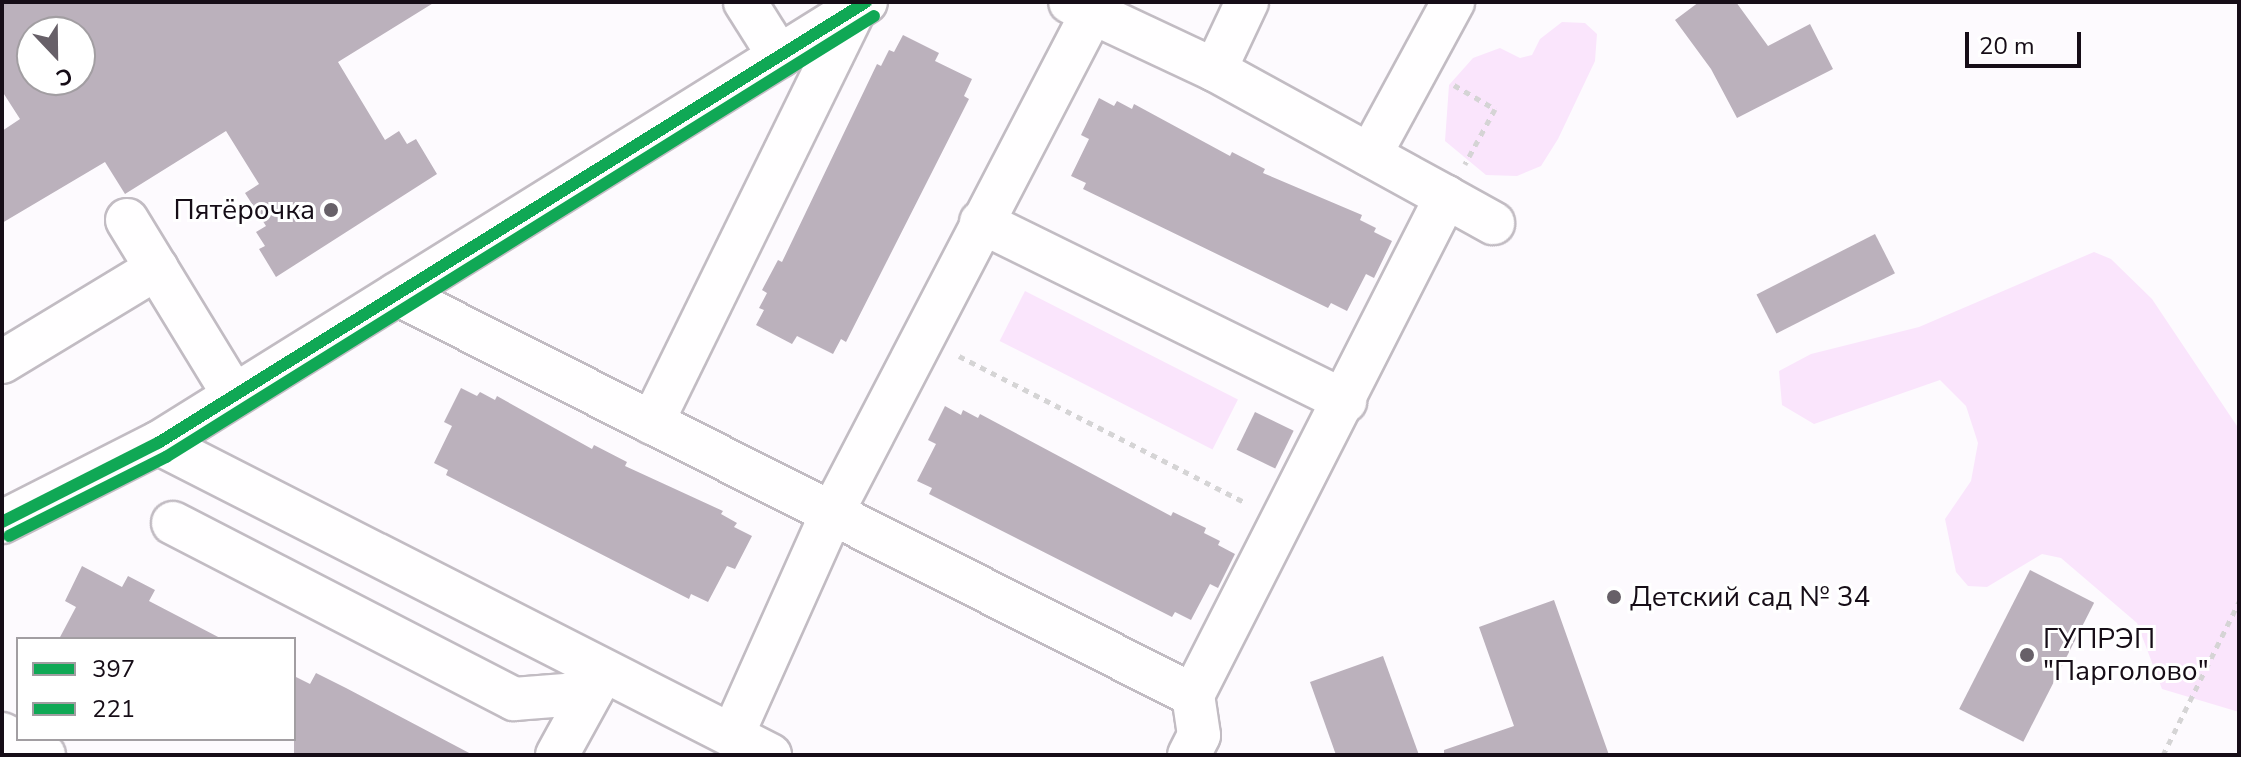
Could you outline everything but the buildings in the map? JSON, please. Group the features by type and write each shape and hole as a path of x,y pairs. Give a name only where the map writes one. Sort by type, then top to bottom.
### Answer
{"street":[{"path":"745,2 779,56"},
{"path":"1215,70 1247,2"},
{"path":"1370,155 1453,2"},
{"path":"2,522 158,443 860,6"},
{"path":"652,423 860,6"},
{"path":"733,734 832,513 981,222 1081,8 1215,70 1493,223"},
{"path":"1189,755 1199,735 1193,695 1446,197"},
{"path":"127,220 234,395"},
{"path":"981,222 1345,401"},
{"path":"2,362 157,268"},
{"path":"397,294 1193,695"},
{"path":"158,443 382,560 597,681 733,734 770,755"},
{"path":"173,523 514,699 597,681"},
{"path":"353,616 382,560"},
{"path":"557,755 597,681"},
{"path":"2,734 44,755"}],"path":[{"path":"1418,65 1495,109 1446,197"},
{"path":"922,337 1282,522"},
{"path":"2163,755 2239,602"}],"shaded area":[{"path":"1562,22 1585,23 1597,34 1595,61 1558,139 1541,166 1517,176 1486,175 1445,141 1449,85 1473,58 1500,48 1520,58 1532,55 1540,39"},
{"path":"2094,252 2111,259 2152,299 2239,429 2239,712 2162,689 2137,623 2061,558 2042,554 1987,587 1968,586 1956,572 1945,519 1971,481 1978,443 1966,406 1940,380 1814,424 1782,405 1779,371 1811,354 1919,327"},
{"path":"1025,291 1238,400 1213,449 1000,341"}],"transit line":[{"name":"397","path":"2,522 158,443 866,2"},
{"name":"221","path":"9,536 166,457 874,16"}],"place":[{"name":"Пятёрочка","path":"331,210"},
{"name":"Детский сад № 34","path":"1614,597"},
{"name":"ГУПРЭП \"Парголово\"","path":"2027,655"}]}
